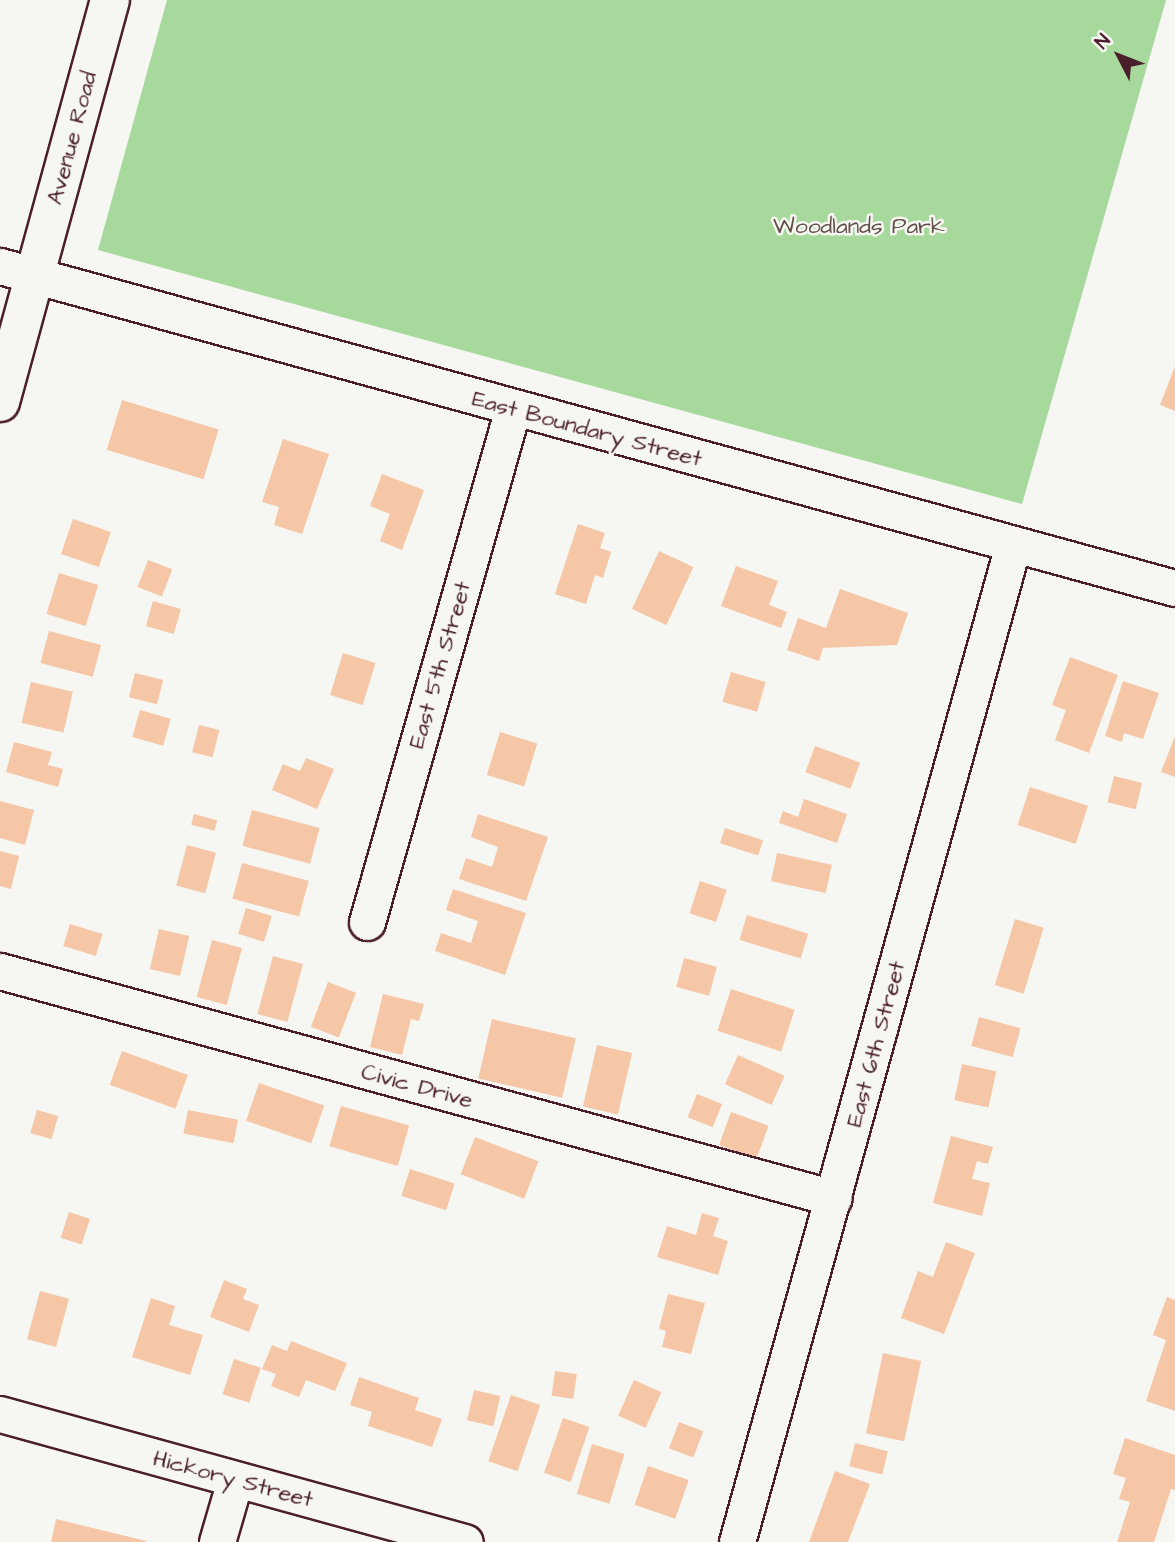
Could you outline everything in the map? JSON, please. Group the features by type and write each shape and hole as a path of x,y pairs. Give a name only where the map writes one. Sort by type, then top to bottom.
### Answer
{"main road":[{"name":"Avenue Road","path":"0,402 17,270 110,0"}],"street":[{"name":"East Boundary Street","path":"17,270 1175,588"},
{"name":"East 5th Street","path":"367,922 513,408"},
{"name":"East 6th Street","path":"737,1542 1013,545"},
{"name":"Civic Drive","path":"0,971 834,1198"},
{"name":"Hickory Street","path":"0,1414 465,1542"},
{"path":"217,1542 235,1480"}],"green space":[{"name":"Woodlands Park","path":"167,0 1166,0 1022,504 98,250"}],"building":[{"path":"1175,366 1175,411 1160,405"},
{"path":"122,400 219,430 203,479 107,450"},
{"path":"283,439 329,454 302,534 274,525 279,507 262,502"},
{"path":"382,474 424,490 402,550 380,541 390,514 370,506"},
{"path":"73,519 111,532 99,567 61,554"},
{"path":"578,524 605,533 600,548 611,552 603,578 595,575 586,604 555,594"},
{"path":"659,551 693,567 666,625 632,609"},
{"path":"148,560 172,569 162,596 138,587"},
{"path":"736,566 778,581 769,605 787,612 781,628 721,606"},
{"path":"59,573 98,585 86,626 46,614"},
{"path":"840,589 908,613 897,645 823,648 819,661 787,650 798,618 826,628"},
{"path":"153,601 181,609 174,634 146,626"},
{"path":"49,631 101,645 93,677 40,663"},
{"path":"343,653 376,663 363,705 330,695"},
{"path":"1070,657 1118,675 1089,753 1055,740 1066,710 1052,705"},
{"path":"731,672 766,682 757,712 722,702"},
{"path":"135,673 163,680 157,704 129,697"},
{"path":"1123,681 1159,693 1143,739 1124,733 1122,742 1105,736"},
{"path":"31,682 73,692 63,733 22,723"},
{"path":"140,710 171,719 163,746 132,737"},
{"path":"199,725 219,730 213,757 192,752"},
{"path":"500,732 537,743 524,786 487,775"},
{"path":"1175,736 1175,777 1161,772"},
{"path":"14,742 52,752 48,765 63,769 58,787 6,772"},
{"path":"815,746 860,762 851,789 805,772"},
{"path":"306,758 334,769 317,809 272,790 283,764 300,771"},
{"path":"1114,776 1142,783 1136,809 1107,802"},
{"path":"1030,787 1088,806 1076,844 1018,825"},
{"path":"804,799 847,814 837,843 779,823 783,811 798,817"},
{"path":"0,801 34,810 25,845 0,838"},
{"path":"252,810 320,828 310,864 242,846"},
{"path":"194,814 217,820 214,831 191,825"},
{"path":"478,814 548,837 526,901 459,879 466,858 492,867 498,847 471,837"},
{"path":"725,828 763,840 758,856 720,843"},
{"path":"187,845 216,853 205,893 176,886"},
{"path":"0,851 19,856 11,889 0,886"},
{"path":"777,853 832,865 826,893 771,881"},
{"path":"242,863 309,881 299,917 232,899"},
{"path":"700,881 727,890 716,922 689,913"},
{"path":"453,889 526,913 505,975 435,951 441,933 471,943 478,921 446,910"},
{"path":"246,908 272,916 264,942 238,934"},
{"path":"747,915 808,934 801,959 739,940"},
{"path":"1015,919 1044,928 1024,994 995,985"},
{"path":"70,924 103,934 96,956 63,946"},
{"path":"159,929 189,936 180,976 150,969"},
{"path":"212,940 242,948 227,1005 197,997"},
{"path":"273,956 303,964 287,1022 257,1014"},
{"path":"684,958 717,967 709,996 676,987"},
{"path":"328,982 356,993 339,1038 311,1027"},
{"path":"731,989 795,1010 781,1052 717,1031"},
{"path":"383,994 424,1004 419,1021 411,1019 402,1055 370,1047"},
{"path":"979,1017 1021,1028 1013,1057 971,1046"},
{"path":"492,1019 576,1038 562,1098 478,1078"},
{"path":"597,1045 632,1053 618,1114 583,1106"},
{"path":"122,1051 188,1075 175,1109 110,1085"},
{"path":"738,1055 785,1076 772,1105 725,1084"},
{"path":"962,1064 996,1071 989,1107 954,1100"},
{"path":"259,1083 324,1105 311,1143 246,1121"},
{"path":"697,1094 722,1104 713,1127 688,1117"},
{"path":"341,1106 409,1126 398,1166 329,1146"},
{"path":"37,1110 58,1116 52,1139 30,1133"},
{"path":"188,1110 238,1120 233,1143 183,1134"},
{"path":"731,1112 769,1126 757,1159 719,1145"},
{"path":"951,1136 993,1147 988,1164 977,1161 972,1179 990,1183 982,1216 933,1203"},
{"path":"475,1137 538,1161 524,1199 461,1174"},
{"path":"410,1169 455,1184 446,1210 401,1196"},
{"path":"69,1212 90,1219 82,1244 61,1238"},
{"path":"702,1213 719,1218 713,1236 728,1241 718,1275 657,1257 667,1226 696,1235"},
{"path":"946,1242 975,1253 944,1334 901,1318 918,1271 933,1277"},
{"path":"224,1280 247,1289 243,1299 259,1305 249,1332 210,1317"},
{"path":"40,1291 69,1299 56,1347 27,1339"},
{"path":"668,1294 705,1303 691,1354 662,1347 666,1331 659,1329"},
{"path":"1167,1297 1175,1300 1175,1411 1146,1401 1166,1340 1153,1335"},
{"path":"151,1298 175,1306 169,1325 203,1335 190,1375 132,1357"},
{"path":"291,1341 347,1363 335,1391 306,1380 299,1397 271,1386 276,1374 262,1369 272,1345 287,1351"},
{"path":"883,1353 921,1361 904,1441 866,1433"},
{"path":"234,1359 261,1368 249,1403 223,1394"},
{"path":"555,1371 577,1374 573,1399 552,1396"},
{"path":"359,1377 419,1398 415,1410 442,1419 432,1447 368,1426 372,1412 350,1405"},
{"path":"634,1380 661,1392 646,1428 618,1416"},
{"path":"474,1390 500,1396 493,1426 467,1420"},
{"path":"511,1395 540,1405 518,1471 488,1461"},
{"path":"563,1418 589,1427 571,1482 544,1473"},
{"path":"679,1422 703,1431 693,1457 669,1448"},
{"path":"1125,1438 1175,1455 1175,1490 1171,1489 1154,1542 1117,1542 1130,1502 1119,1499 1126,1478 1113,1474"},
{"path":"855,1443 888,1451 882,1475 849,1466"},
{"path":"592,1444 625,1454 609,1504 577,1494"},
{"path":"648,1466 689,1480 675,1519 635,1505"},
{"path":"835,1471 870,1484 848,1542 809,1542"},
{"path":"56,1519 146,1541 146,1542 51,1542"}]}
